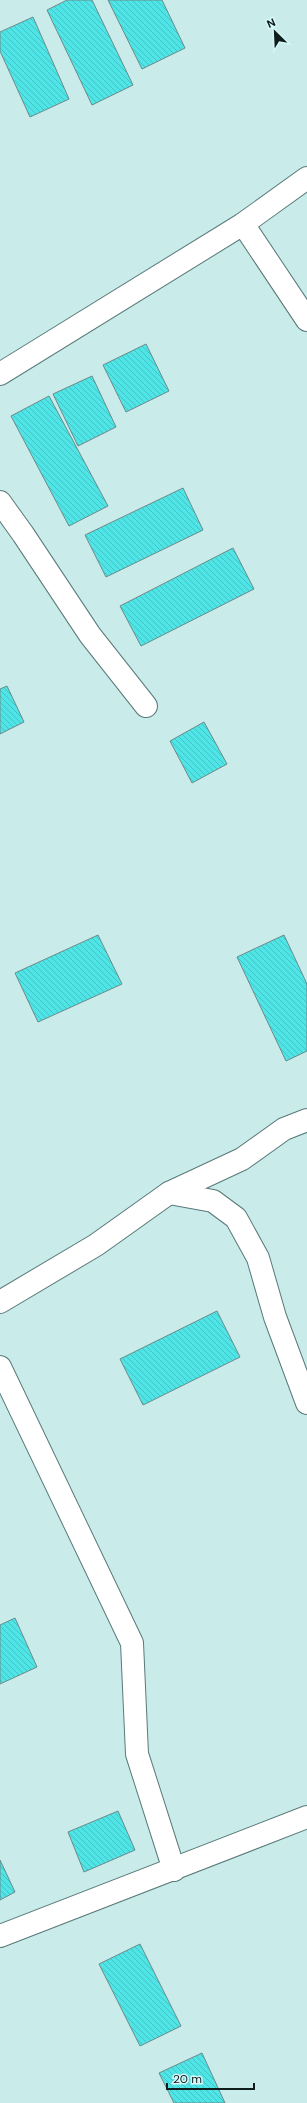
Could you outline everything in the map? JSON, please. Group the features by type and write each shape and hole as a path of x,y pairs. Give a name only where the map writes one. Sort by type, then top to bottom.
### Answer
{"street":[{"path":"0,374 243,224 307,178"},
{"path":"243,224 307,320"},
{"path":"0,502 90,635 146,706"},
{"path":"0,1302 96,1244 169,1194 242,1159 284,1129 307,1120"},
{"path":"169,1194 213,1201 236,1218 258,1258 275,1316 307,1403"},
{"path":"0,1367 132,1643 137,1754 174,1870"},
{"path":"0,1936 174,1870 307,1817"}],"building":[{"path":"67,0 92,0 133,85 92,105 47,10"},
{"path":"108,0 162,0 185,48 142,69"},
{"path":"33,17 69,99 30,117 0,51 0,32"},
{"path":"146,344 169,391 126,412 103,365"},
{"path":"92,376 116,427 78,446 53,394"},
{"path":"49,396 108,506 69,526 11,416"},
{"path":"183,488 203,530 106,577 85,535"},
{"path":"233,548 254,589 141,646 120,606"},
{"path":"7,686 24,722 0,734 0,689"},
{"path":"204,722 227,764 192,783 170,741"},
{"path":"98,935 122,984 38,1022 15,973"},
{"path":"284,935 307,984 307,1051 286,1061 237,957"},
{"path":"217,1311 240,1357 143,1405 120,1359"},
{"path":"15,1618 37,1667 0,1684 0,1625"},
{"path":"118,1811 135,1850 84,1872 68,1832"},
{"path":"0,1860 15,1892 0,1900"},
{"path":"140,1944 181,2026 140,2046 99,1964"},
{"path":"202,2053 225,2103 174,2103 159,2073"}]}
